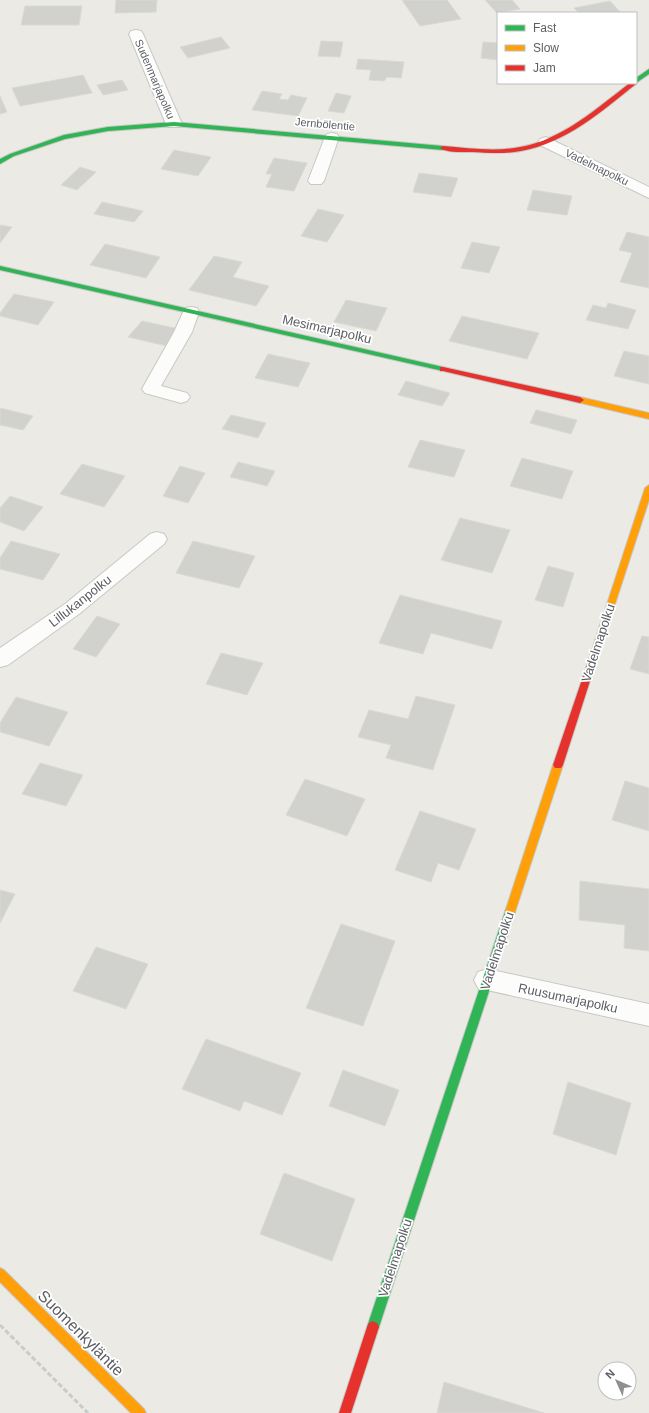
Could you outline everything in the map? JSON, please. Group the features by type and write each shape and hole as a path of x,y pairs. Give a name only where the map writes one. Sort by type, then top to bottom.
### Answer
{"street":[{"name":"Sudenmarjapolku","path":"136,34 174,124"},
{"path":"637,80 649,71"},
{"name":"Jernbölentie","path":"0,162 12,155 64,137 108,129 174,124 464,150 521,149 546,142 582,124 633,84"},
{"name":"Vadelmapolku","path":"546,142 649,192"},
{"name":"Mesimarjapolku","path":"0,268 649,416"},
{"name":"Vadelmapolku","path":"345,1413 649,488"},
{"name":"Lillukanpolku","path":"0,659 72,609 157,539"},
{"name":"Ruusumarjapolku","path":"487,980 649,1015"},
{"name":"Suomenkyläntie","path":"0,1274 140,1413"}],"lane":[{"path":"316,181 332,137"},
{"path":"181,397 151,390 183,332 191,312"}],"path":[{"path":"0,1325 88,1413"}],"building":[{"path":"116,0 157,0 156,12 115,13"},
{"path":"402,0 447,0 461,19 420,26"},
{"path":"485,0 512,0 520,9 497,12"},
{"path":"610,1 620,12 578,12 574,8"},
{"path":"25,6 82,6 79,25 21,25"},
{"path":"221,37 230,48 188,58 180,47"},
{"path":"321,41 343,42 340,57 318,56"},
{"path":"483,42 497,43 497,60 481,58"},
{"path":"358,59 404,62 401,78 387,77 384,81 369,80 371,70 356,69"},
{"path":"83,75 92,93 20,106 12,88"},
{"path":"122,80 128,90 103,95 97,85"},
{"path":"262,91 282,94 279,99 288,100 291,95 307,98 298,116 252,110"},
{"path":"336,93 351,96 344,113 328,111"},
{"path":"0,96 7,112 0,114"},
{"path":"174,150 211,157 198,176 161,169"},
{"path":"274,158 307,163 294,191 266,187 272,174 266,174"},
{"path":"80,167 96,172 77,190 61,185"},
{"path":"419,173 458,178 451,197 413,192"},
{"path":"533,190 572,196 567,215 527,210"},
{"path":"102,202 143,211 134,222 94,214"},
{"path":"318,209 344,215 327,242 301,236"},
{"path":"0,225 12,227 0,243"},
{"path":"627,232 649,237 649,288 620,282 632,253 619,250"},
{"path":"472,242 500,247 489,273 461,268"},
{"path":"105,244 160,257 146,278 90,265"},
{"path":"214,256 242,262 233,277 269,286 256,306 189,290"},
{"path":"14,294 54,302 38,325 0,316 0,313"},
{"path":"346,300 387,308 376,331 334,322"},
{"path":"608,303 636,310 628,329 586,320 593,305 606,308"},
{"path":"462,316 539,333 527,359 449,341"},
{"path":"142,321 179,329 167,346 128,337"},
{"path":"624,351 649,356 649,384 614,376"},
{"path":"268,354 310,363 298,387 255,378"},
{"path":"406,381 450,393 442,406 398,395"},
{"path":"0,408 33,416 23,430 0,425"},
{"path":"536,410 577,420 571,434 530,423"},
{"path":"231,415 266,423 258,438 222,429"},
{"path":"420,440 465,450 454,477 408,467"},
{"path":"522,458 573,471 562,499 510,486"},
{"path":"238,462 275,471 267,486 230,477"},
{"path":"82,464 125,476 104,507 60,494"},
{"path":"180,466 205,473 188,503 163,496"},
{"path":"10,496 43,507 24,531 0,522 0,508"},
{"path":"460,518 510,530 492,573 441,560"},
{"path":"11,541 60,554 43,580 0,569 0,558"},
{"path":"193,541 255,556 239,588 176,573"},
{"path":"548,566 574,573 563,607 535,600"},
{"path":"400,595 502,621 492,649 431,633 423,654 379,643"},
{"path":"97,616 120,624 96,657 73,649"},
{"path":"642,636 649,637 649,674 630,669"},
{"path":"221,653 263,663 247,695 206,684"},
{"path":"416,696 455,705 433,770 386,758 391,745 358,737 369,710 408,719"},
{"path":"16,697 68,712 49,746 0,732 0,723"},
{"path":"40,763 83,775 66,806 22,794"},
{"path":"305,779 365,799 347,836 286,815"},
{"path":"625,781 649,788 649,831 612,820"},
{"path":"420,811 476,829 459,870 438,863 431,882 395,870"},
{"path":"580,881 649,889 649,951 624,948 625,925 579,920"},
{"path":"0,890 15,894 0,923"},
{"path":"341,924 395,941 363,1026 306,1008"},
{"path":"96,947 148,964 126,1009 73,991"},
{"path":"206,1039 301,1073 282,1115 244,1101 240,1111 182,1089"},
{"path":"343,1070 399,1090 385,1126 329,1106"},
{"path":"568,1082 631,1103 616,1155 553,1134"},
{"path":"284,1173 355,1199 332,1261 260,1234"},
{"path":"444,1382 544,1413 437,1413"}],"traffic: fast":[{"path":"637,80 649,71"},
{"path":"0,162 12,155 64,137 108,129 174,124 443,148"},
{"path":"0,268 443,369"},
{"path":"373,1327 510,912"}],"traffic: slow":[{"path":"580,400 649,416"},
{"path":"594,656 649,488"},
{"path":"510,912 558,765"},
{"path":"0,1274 140,1413"}],"traffic: jam":[{"path":"443,148 504,151 538,145 553,139 582,122 633,84"},
{"path":"443,369 580,400"},
{"path":"558,765 594,656"},
{"path":"345,1413 373,1327"}]}
